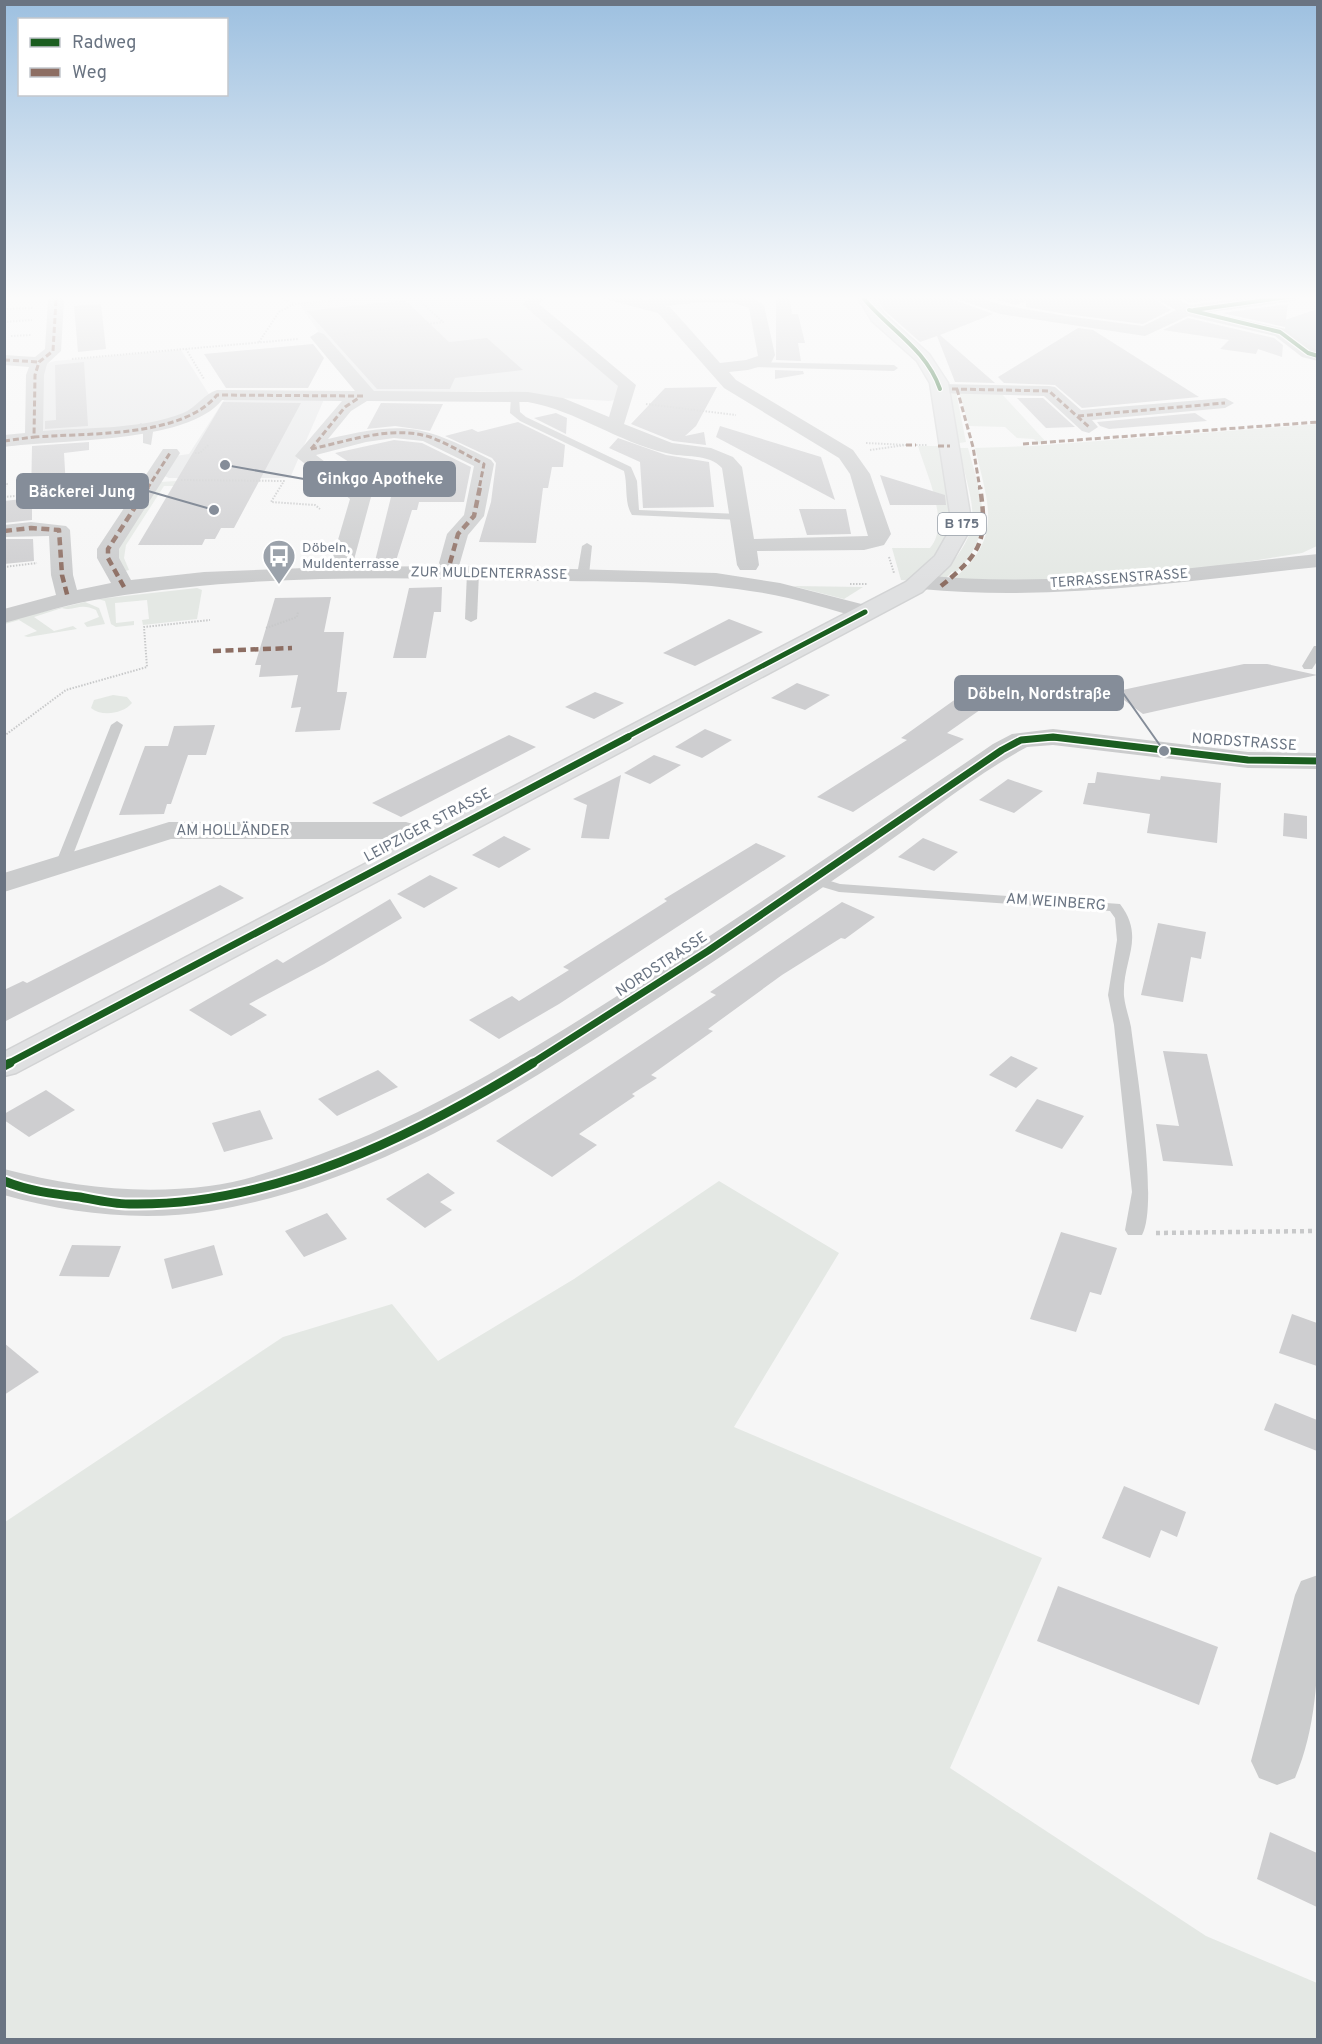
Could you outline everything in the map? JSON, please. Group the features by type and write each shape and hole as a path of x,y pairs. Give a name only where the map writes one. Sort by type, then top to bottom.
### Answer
{"main road":[{"name":"LEIPZIGER STRASSE","path":"4,1066 921,582 943,562 956,543 962,526 940,391"}],"street":[{"path":"34,436 35,391"},
{"path":"339,573 361,497 305,456 345,407 363,396 365,391"},
{"path":"611,425 617,421 625,391"},
{"path":"740,391 813,432 846,454 860,474 880,534 876,540 864,544 745,545"},
{"path":"1049,391 1084,422 1225,404"},
{"path":"4,441 141,426 203,410 217,395 549,399 668,448 712,454 728,460 732,467 750,584"},
{"path":"311,449 381,434 408,433 436,440 484,464 474,516 458,534 449,568"},
{"path":"124,587 108,558 108,549 170,453"},
{"path":"4,531 31,528 59,530 62,575 68,598"},
{"name":"TERRASSENSTRASSE","path":"921,582 970,587 1118,582 1317,560"},
{"name":"ZUR MULDENTERRASSE","path":"4,616 68,598 124,587 214,578 449,568 473,573 681,578 750,584 807,595 865,612"},
{"name":"NORDSTRASSE","path":"4,1181 67,1198 104,1204 160,1205 217,1197 356,1156 462,1104 553,1052 814,880 1002,750 1034,737 1053,737 1248,759 1317,761"},
{"name":"AM HOLLÄNDER","path":"4,884 169,831 406,830 433,839"},
{"path":"1277,1761 1317,1595"}],"lane":[{"path":"515,397 515,413 523,419 621,463 628,469 632,481 633,509 636,513 740,517"},
{"path":"141,426 148,432 148,443"},
{"path":"583,575 587,546"},
{"path":"471,619 473,573"},
{"path":"1308,666 1317,649"},
{"path":"62,865 117,725"},
{"name":"AM WEINBERG","path":"814,880 839,888 1115,907 1124,918 1125,940 1116,995 1122,1025 1141,1192 1135,1230"}],"path":[{"path":"211,391 217,395"},
{"path":"623,402 707,410 742,416"},
{"path":"200,453 209,444"},
{"path":"287,475 271,502 315,505 320,508"},
{"path":"153,480 284,481"},
{"path":"4,482 7,484 4,488"},
{"path":"4,497 122,485"},
{"path":"4,567 37,563 37,572"},
{"path":"266,628 297,617 298,612"},
{"path":"4,736 66,690 147,667 144,627 210,620"},
{"path":"1135,1230 1156,1233 1317,1231"}],"shaded area":[{"path":"41,391 207,391 210,396 203,405 169,419 143,425 40,433"},
{"path":"489,391 620,391 621,399 609,401 562,398 527,393"},
{"path":"956,392 966,442 959,443 948,395"},
{"path":"959,392 1000,392 1047,443 1039,444 1034,439 1017,438 1005,427 969,426"},
{"path":"226,397 325,397 290,478 169,478 162,475 175,456 189,454"},
{"path":"1317,424 1317,546 1302,553 1144,578 950,582 979,551 988,521 985,488 975,448 1033,446"},
{"path":"918,446 941,446 953,523 944,548 911,581 901,580 892,548 930,548 936,538 938,526 935,498"},
{"path":"959,448 968,448 978,483 982,514 981,528 977,543 969,558 956,573 952,572 944,580 937,579 964,546 970,532 972,518 972,504"},
{"path":"176,481 177,486 164,486 126,545 124,558 129,570 122,572 115,547 160,482"},
{"path":"793,586 863,587 844,599"},
{"path":"197,588 202,590 197,619 143,625 142,620 149,619 147,600 115,603 116,623 134,621 134,625 116,627 111,624 105,601 98,599"},
{"path":"85,602 99,608 105,624 87,627 84,623 99,617 96,610 85,607 62,608 34,617 54,631 73,626 77,629 28,637 24,636 37,631 19,620 5,624 4,621"},
{"path":"113,695 127,697 132,703 123,710 112,713 100,713 91,708 94,700"},
{"path":"719,1181 839,1253 734,1427 1042,1558 950,1768 1206,1936 1317,1983 1317,2039 5,2039 5,1522 283,1337 392,1304 438,1361 574,1279"}],"building":[{"path":"55,391 86,391 88,426 45,429 45,421 56,420"},
{"path":"662,391 715,391 696,426 685,436 704,432 706,445 673,441 631,424"},
{"path":"1062,391 1190,391 1199,397 1082,408"},
{"path":"1017,398 1043,398 1075,427 1046,428"},
{"path":"223,402 301,403 234,528 221,528 215,539 205,539 202,545 138,545"},
{"path":"381,403 443,404 430,431 395,426 367,429"},
{"path":"556,413 567,418 566,434 534,418"},
{"path":"1195,413 1207,421 1109,429 1100,426 1097,422"},
{"path":"518,422 565,445 563,467 552,467 548,488 543,488 536,543 479,542 491,502 496,463 492,458 445,436 472,429 478,432"},
{"path":"720,426 821,457 835,500 716,437"},
{"path":"618,438 666,455 709,462 714,507 643,508 640,462 609,448"},
{"path":"394,440 422,443 471,467 464,502 419,502 417,510 412,510 395,564 374,565 398,469 369,475 335,453"},
{"path":"89,442 89,450 64,453 67,505 32,508 32,520 4,523 4,501 31,498 32,446"},
{"path":"880,475 945,495 946,505 890,505"},
{"path":"799,509 846,509 851,534 807,535"},
{"path":"4,539 33,539 34,561 4,564"},
{"path":"442,587 441,612 434,612 426,658 393,658 409,588"},
{"path":"331,597 324,632 344,632 337,692 347,692 340,730 295,732 301,707 291,708 298,675 259,677 261,665 255,665 275,598"},
{"path":"729,619 763,632 695,666 663,653"},
{"path":"1244,664 1267,664 1317,675 1143,714 1113,692"},
{"path":"797,683 830,695 805,710 771,698"},
{"path":"972,691 979,702 987,705 947,733 964,739 853,812 817,797 907,740 901,738 960,696 963,697"},
{"path":"595,692 624,703 594,719 565,707"},
{"path":"215,725 206,755 188,755 171,804 167,804 164,814 119,815 145,746 168,746 174,726"},
{"path":"705,729 732,740 702,758 675,747"},
{"path":"509,735 536,747 401,817 372,803"},
{"path":"654,755 681,765 650,784 624,773"},
{"path":"1097,772 1160,780 1161,776 1221,783 1217,843 1147,833 1150,814 1083,804 1088,783 1095,783"},
{"path":"621,775 609,839 581,838 587,805 573,799"},
{"path":"1008,779 1043,791 1014,813 979,800"},
{"path":"1284,813 1307,816 1307,839 1283,836"},
{"path":"504,836 531,849 499,868 472,855"},
{"path":"923,838 958,852 934,871 898,857"},
{"path":"756,843 786,856 559,1004 499,1039 469,1020 512,996 519,1001 569,970 563,967 667,901 664,899"},
{"path":"430,875 458,888 424,908 397,894"},
{"path":"220,885 244,898 4,1022 4,990 23,981 27,983"},
{"path":"390,899 402,918 324,964 249,1004 267,1015 231,1036 189,1010 277,959 283,963"},
{"path":"842,902 875,917 845,939 841,938 782,975 708,1029 713,1031 651,1075 657,1078 632,1094 635,1096 579,1134 597,1145 552,1177 496,1141 716,995 710,992"},
{"path":"1158,923 1206,932 1201,959 1191,957 1183,1002 1141,995"},
{"path":"1163,1051 1207,1054 1233,1166 1163,1161 1156,1124 1179,1126"},
{"path":"1011,1056 1038,1068 1016,1088 989,1075"},
{"path":"378,1070 398,1087 337,1116 318,1099"},
{"path":"46,1090 75,1110 29,1137 4,1120 4,1114"},
{"path":"1037,1099 1084,1116 1062,1149 1015,1131"},
{"path":"260,1110 273,1139 224,1152 212,1123"},
{"path":"428,1173 455,1193 440,1202 452,1210 425,1228 386,1199"},
{"path":"327,1213 347,1239 304,1257 285,1231"},
{"path":"1061,1232 1117,1248 1101,1295 1090,1292 1076,1332 1030,1319"},
{"path":"72,1245 121,1246 109,1277 59,1276"},
{"path":"214,1245 223,1275 172,1289 164,1259"},
{"path":"1292,1314 1317,1323 1317,1366 1279,1353"},
{"path":"4,1343 39,1372 4,1395"},
{"path":"1275,1403 1317,1420 1317,1451 1264,1430"},
{"path":"1124,1486 1186,1512 1177,1537 1161,1530 1150,1558 1102,1538"},
{"path":"1058,1586 1218,1647 1199,1705 1037,1641"},
{"path":"1270,1832 1317,1853 1317,1907 1257,1879"}],"marked path":[{"path":"35,391 34,437 123,430 170,423 204,409 217,395 363,396"},
{"path":"941,586 961,570 977,551 983,518 978,472 958,391"},
{"path":"1049,391 1089,427"},
{"path":"311,449 345,407 360,397"},
{"path":"1078,416 1225,403"},
{"path":"1023,444 1318,422"},
{"path":"311,449 366,436 407,433 437,440 484,464 474,516 458,534 450,563"},
{"path":"4,441 34,437"},
{"path":"906,445 916,445"},
{"path":"938,446 950,446"},
{"path":"124,587 108,558 108,549 170,453"},
{"path":"4,531 31,528 59,530 62,575 68,598"},
{"path":"213,651 292,648"}],"cycle path":[{"path":"4,1066 865,612"},
{"path":"4,1181 48,1193 129,1204 210,1198 292,1178 373,1148 451,1110 527,1067 599,1022 751,923 1002,750 1021,740 1053,737 1248,760 1318,761"}],"place":[{"name":"Ginkgo Apotheke","path":"225,465"},
{"name":"Bäckerei Jung","path":"214,510"},
{"name":"Döbeln, Muldenterrasse","path":"279,585"},
{"name":"Döbeln, Nordstraße","path":"1164,751"}]}
